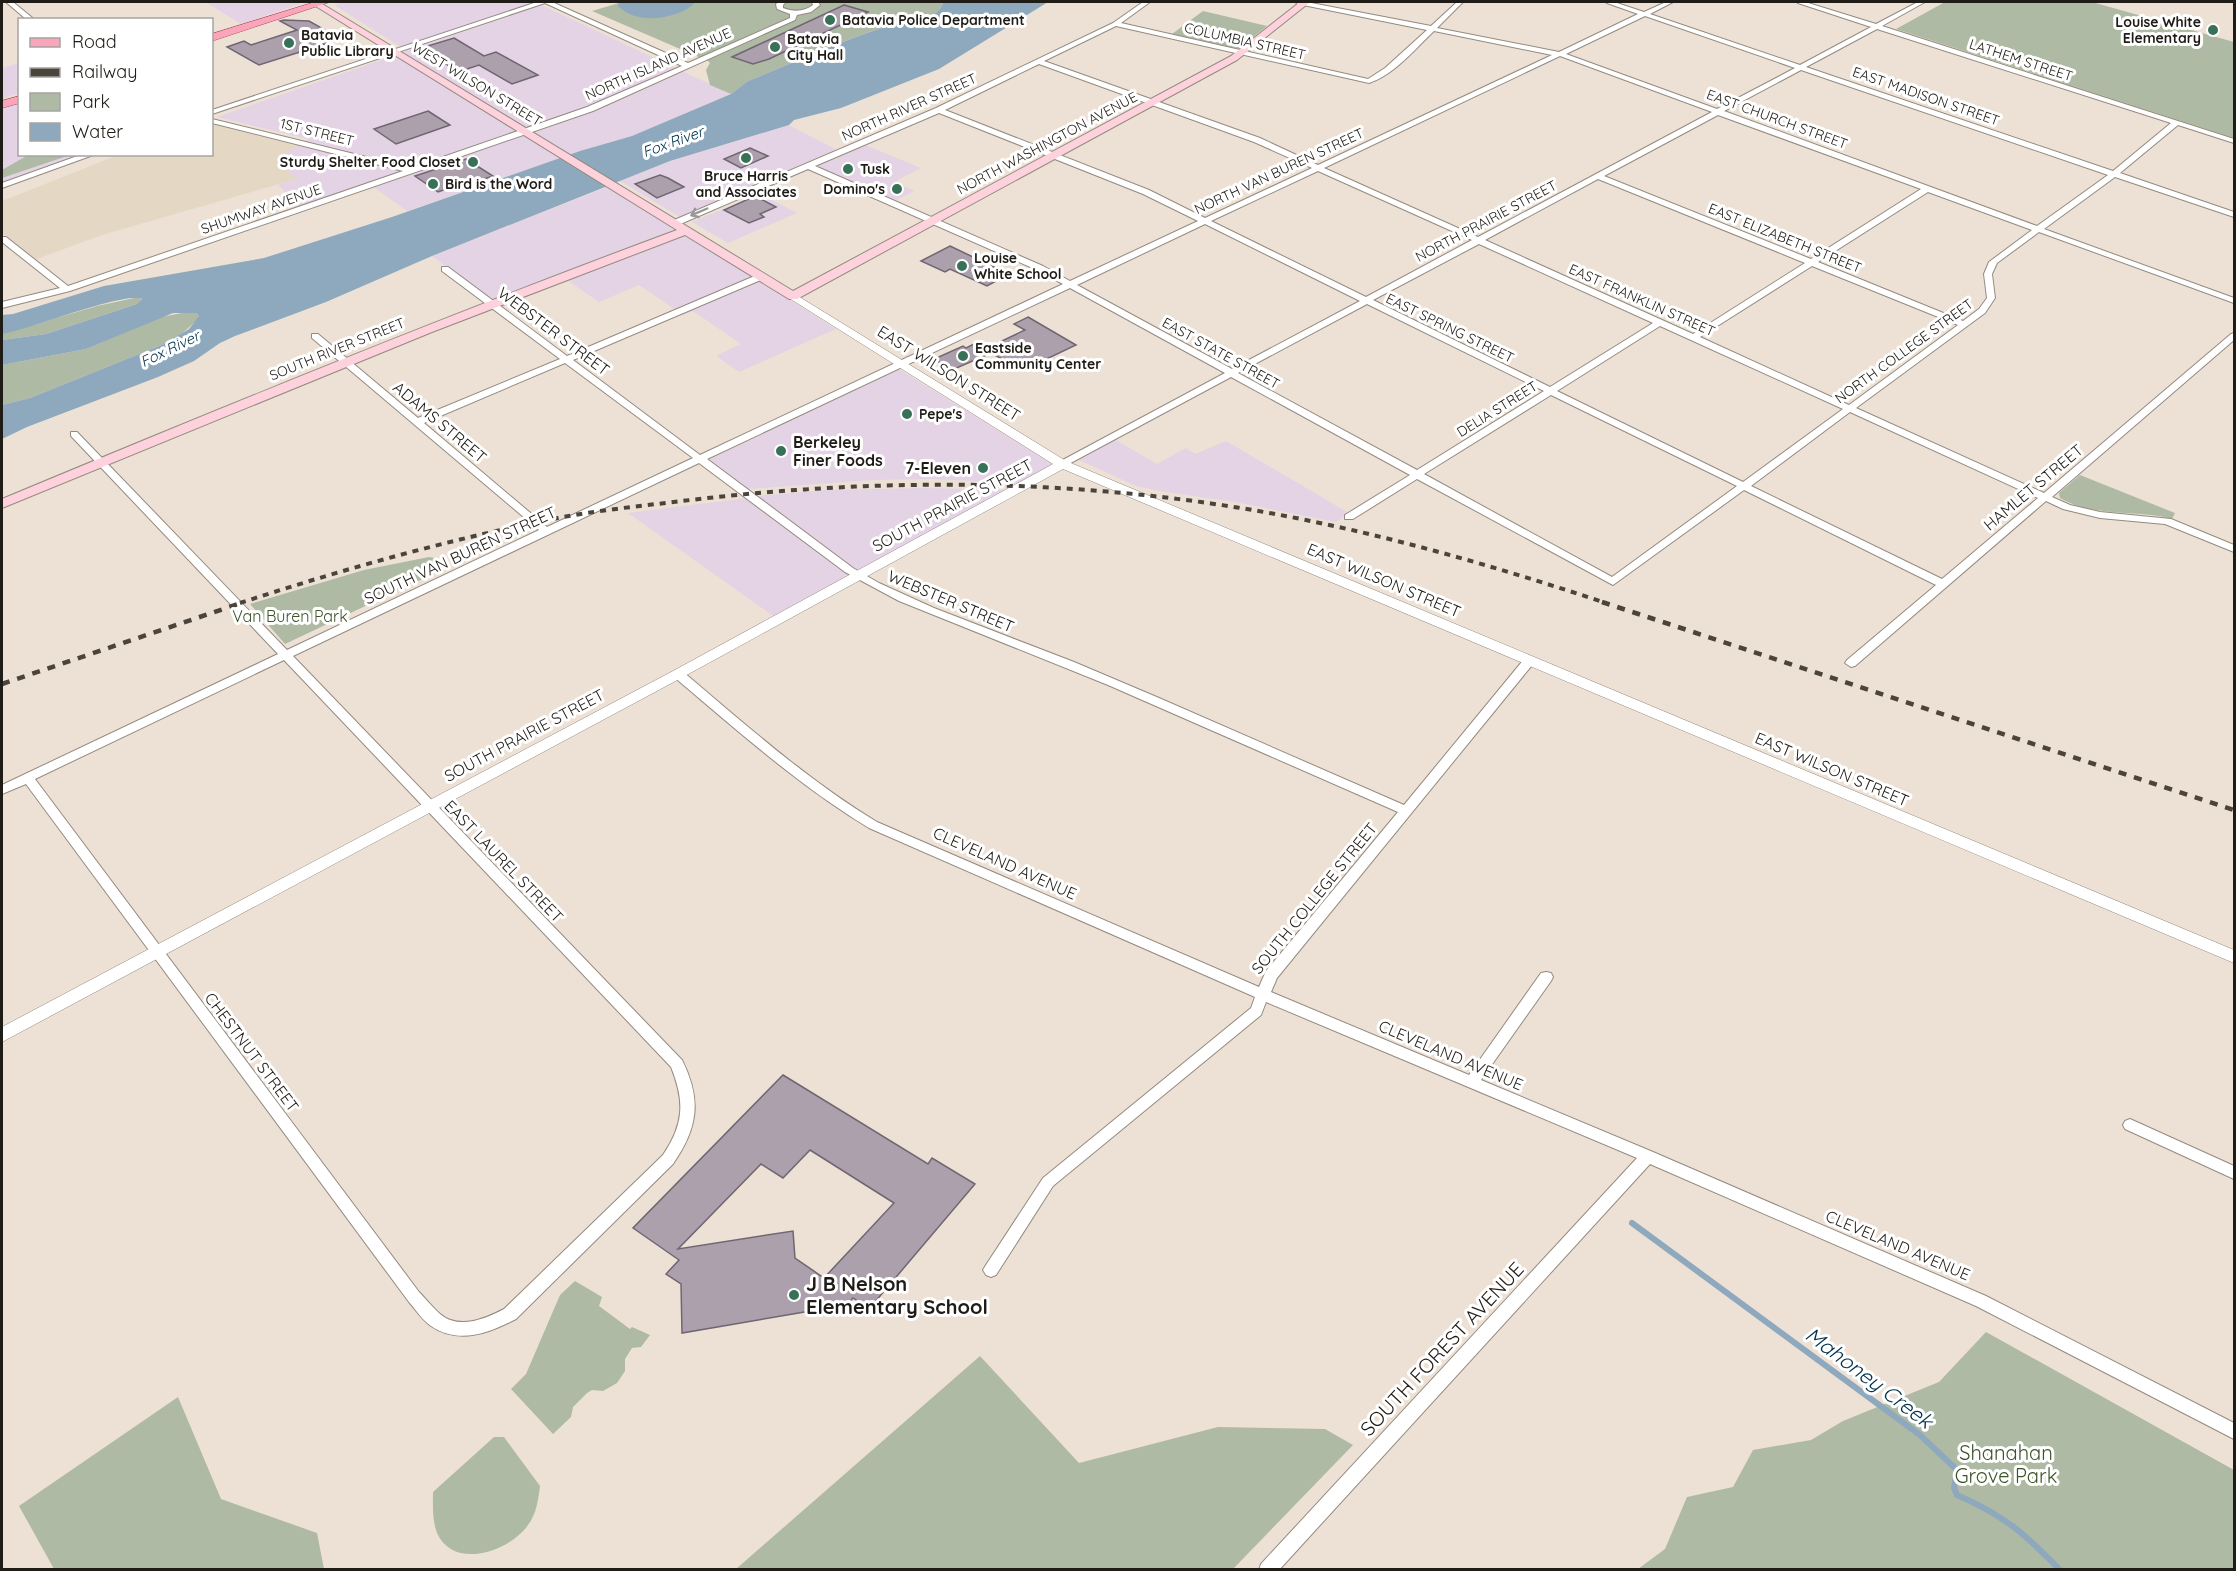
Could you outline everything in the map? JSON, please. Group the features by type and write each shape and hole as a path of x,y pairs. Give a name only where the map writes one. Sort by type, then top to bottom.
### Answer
{"main road":[{"name":"WEST WILSON STREET","path":"319,2 393,51 563,154"},
{"path":"213,38 319,2"},
{"name":"NORTH WASHINGTON AVENUE","path":"793,296 1154,103 1242,53 1302,2"},
{"path":"2,105 18,100"},
{"name":"EAST WILSON STREET","path":"563,154 793,296"},
{"name":"SOUTH RIVER STREET","path":"2,504 345,361 687,230"}],"street":[{"path":"9,2 29,18"},
{"path":"213,112 542,2"},
{"path":"548,2 689,66"},
{"path":"783,2 779,4 780,9 794,13"},
{"name":"NORTH ISLAND AVENUE","path":"526,132 590,109 689,66 793,19 794,13 812,10 817,5 815,2"},
{"name":"NORTH RIVER STREET","path":"675,223 939,110 1115,24 1147,2"},
{"name":"EAST CHURCH STREET","path":"1302,2 1560,54 2235,301"},
{"path":"1429,29 1460,2"},
{"name":"EAST MADISON STREET","path":"1609,2 2235,215"},
{"name":"NORTH VAN BUREN STREET","path":"900,364 1670,2"},
{"name":"LATHEM STREET","path":"1800,2 2235,141"},
{"name":"NORTH PRAIRIE STREET","path":"1062,464 1922,2"},
{"name":"COLUMBIA STREET","path":"1115,24 1369,81 1377,78 1398,61 1429,29"},
{"name":"EAST FRANKLIN STREET","path":"1040,62 1257,140 2045,496 2088,513 2167,521 2235,549"},
{"name":"EAST SPRING STREET","path":"939,110 1146,192 1943,584"},
{"name":"1ST STREET","path":"213,121 415,171"},
{"name":"NORTH COLLEGE STREET","path":"1613,582 1982,311 1989,303 1992,292 1988,274 1993,262 2114,174 2177,122"},
{"name":"SHUMWAY AVENUE","path":"2,306 67,289 526,132"},
{"path":"2,186 86,156"},
{"name":"EAST STATE STREET","path":"808,166 1009,252 1613,582"},
{"name":"EAST ELIZABETH STREET","path":"1596,176 1964,324"},
{"path":"1693,338 1928,188"},
{"path":"3,239 67,289"},
{"name":"WEBSTER STREET","path":"445,269 859,576 942,617 1069,665 1407,812"},
{"path":"418,422 760,277"},
{"name":"EAST WILSON STREET","path":"793,296 1062,464 2235,957"},
{"name":"DELIA STREET","path":"1349,517 1659,323"},
{"name":"ADAMS STREET","path":"315,336 546,531"},
{"name":"HAMLET STREET","path":"1851,663 2235,336"},
{"name":"SOUTH VAN BUREN STREET","path":"2,790 900,364"},
{"name":"EAST LAUREL STREET","path":"74,434 677,1064 687,1084 689,1104 687,1124 670,1157 657,1172 510,1314 486,1327 463,1330"},
{"name":"SOUTH PRAIRIE STREET","path":"2,1035 678,674 1062,464"},
{"name":"SOUTH COLLEGE STREET","path":"991,1270 1048,1182 1256,1011 1261,994 1271,975 1529,662"},
{"name":"CLEVELAND AVENUE","path":"678,674 810,784 839,806 873,825 1261,994 1647,1156 1981,1301 2235,1431"},
{"name":"CHESTNUT STREET","path":"28,778 155,952 414,1297 438,1321 463,1330"},
{"path":"1471,1083 1546,977"},
{"path":"2130,1125 2235,1173"},
{"name":"SOUTH FOREST AVENUE","path":"1267,1569 1647,1156"}],"shaded area":[{"path":"205,2 300,2 300,4 241,24"},
{"path":"344,2 535,2 731,94 632,136 580,151 407,211 369,184 300,207 278,185 297,179 274,159 308,139 217,117 407,51 334,5"},
{"path":"18,63 18,93 2,99 2,68"},
{"path":"18,100 18,156 82,156 2,183 2,106"},
{"path":"213,124 298,146 275,159 297,179 102,235 34,260 2,233 2,201 115,156 213,156"},
{"path":"789,125 839,151 680,217 620,181 671,161"},
{"path":"863,144 921,168 894,182 914,191 895,201 813,166"},
{"path":"607,187 836,329 739,372 716,356 741,344 693,311 683,315 639,285 599,302 558,274 491,300 432,256"},
{"path":"760,194 797,213 728,243 692,222"},
{"path":"899,369 1054,465 1020,483 930,479 873,480 748,489 708,460"},
{"path":"1116,440 1157,464 1186,448 1195,454 1226,441 1349,513 1336,522 1235,502 1159,491 1136,486 1079,460"},
{"path":"924,488 1006,490 857,570 757,496 825,490"},
{"path":"747,498 852,577 776,618 628,513"}],"green space":[{"path":"696,2 943,2 938,11 930,16 889,26 848,40 748,81 731,94 710,85 706,70 710,63 708,61 592,11 619,3 621,9 630,13 660,17 680,12"},
{"path":"1945,2 2092,2 2234,42 2234,138 1896,29"},
{"path":"1203,11 1267,26 1238,49 1172,34"},
{"path":"26,156 67,156 2,178 2,170"},
{"path":"139,297 142,301 137,304 46,334 2,340 2,334 97,306"},
{"path":"187,312 196,313 199,316 177,338 30,398 2,405 2,365 86,349 161,317"},
{"path":"2080,475 2175,513 2172,519 2144,514 2101,511 2060,498 2059,493"},
{"name":"Van Buren Park","path":"429,557 441,559 450,566 285,644 250,604 364,570"},
{"path":"575,1281 602,1297 599,1306 630,1329 632,1327 650,1335 641,1347 632,1348 625,1359 625,1371 617,1383 603,1391 592,1390 587,1393 573,1407 571,1417 553,1434 511,1389 526,1374 560,1295"},
{"name":"Shanahan Grove Park","path":"1986,1332 2234,1470 2234,1569 1638,1569 1665,1549 1687,1497 1733,1487 1753,1450 1811,1440 1843,1421 1939,1382"},
{"path":"980,1356 1079,1463 1218,1427 1325,1429 1353,1445 1233,1569 736,1569"},
{"path":"178,1397 221,1499 317,1533 324,1569 54,1569 19,1506"},
{"path":"494,1437 504,1437 540,1486 535,1511 528,1525 509,1543 482,1553 469,1554 456,1551 445,1545 437,1533 433,1492"}],"water":[{"path":"619,2 696,2 680,13 646,18 626,12 618,6"},
{"name":"Fox River","path":"943,2 1048,2 939,69 841,108 794,120 789,125 670,161 432,256 326,302 235,336 220,343 194,361 158,377 27,427 2,439 2,405 30,398 164,344 189,329 199,316 196,313 173,313 86,349 2,365 2,340 46,334 137,304 142,299 116,301 2,334 2,315 13,314 104,286 264,258 392,217 580,151 632,136 731,94 748,81 828,48 869,32 930,16 938,11"}],"building":[{"path":"844,5 868,12 769,59 753,64 732,57"},
{"name":"Batavia Public Library","path":"280,21 309,21 341,39 259,65 227,47 244,41 251,45 297,30"},
{"path":"454,38 484,56 496,52 538,75 512,84 479,65 461,71 454,69 421,48"},
{"path":"428,111 450,125 396,144 374,129"},
{"name":"Bruce Harris and Associates","path":"750,148 768,156 741,168 724,159"},
{"path":"466,159 493,176 475,182 472,180 438,192 415,176"},
{"path":"660,175 684,187 657,198 635,184"},
{"path":"755,196 776,207 760,214 764,217 749,223 724,210"},
{"name":"Louise White School","path":"950,246 1009,274 987,286 950,269 945,272 921,261"},
{"path":"1028,317 1076,345 1034,365 1024,363 1017,367 991,353 952,370 934,359 963,346 966,348 976,343 985,349 1025,330 1014,324"},
{"name":"J B Nelson Elementary School","path":"783,1075 928,1164 932,1158 975,1184 869,1309 853,1298 845,1307 682,1333 681,1284 666,1274 679,1260 633,1228","holes":["810,1150 894,1203 824,1278 795,1258 793,1231 678,1249 761,1164 783,1178"]}],"waterway":[{"name":"Mahoney Creek","path":"1632,1223 1920,1435 1957,1470 1954,1488 1957,1495 1988,1510 2013,1526 2060,1570"}],"railway":[{"path":"240,603 318,578 437,545 558,518 756,493 905,485 979,485 1128,493 1275,514 1442,553 1606,603"},
{"path":"2,684 244,602"},
{"path":"1602,602 2234,810"}],"place":[{"name":"Batavia Police Department","path":"830,20"},
{"name":"Louise White Elementary","path":"2213,30"},
{"name":"Batavia Public Library","path":"289,43"},
{"name":"Batavia City Hall","path":"775,47"},
{"name":"Bruce Harris and Associates","path":"746,158"},
{"name":"Sturdy Shelter Food Closet","path":"473,162"},
{"name":"Tusk","path":"848,169"},
{"name":"Bird is the Word","path":"433,184"},
{"name":"Domino's","path":"897,189"},
{"name":"Louise White School","path":"962,266"},
{"name":"Eastside Community Center","path":"963,356"},
{"name":"Pepe's","path":"907,414"},
{"name":"Berkeley Finer Foods","path":"781,451"},
{"name":"7-Eleven","path":"983,468"},
{"name":"J B Nelson Elementary School","path":"794,1295"}]}
